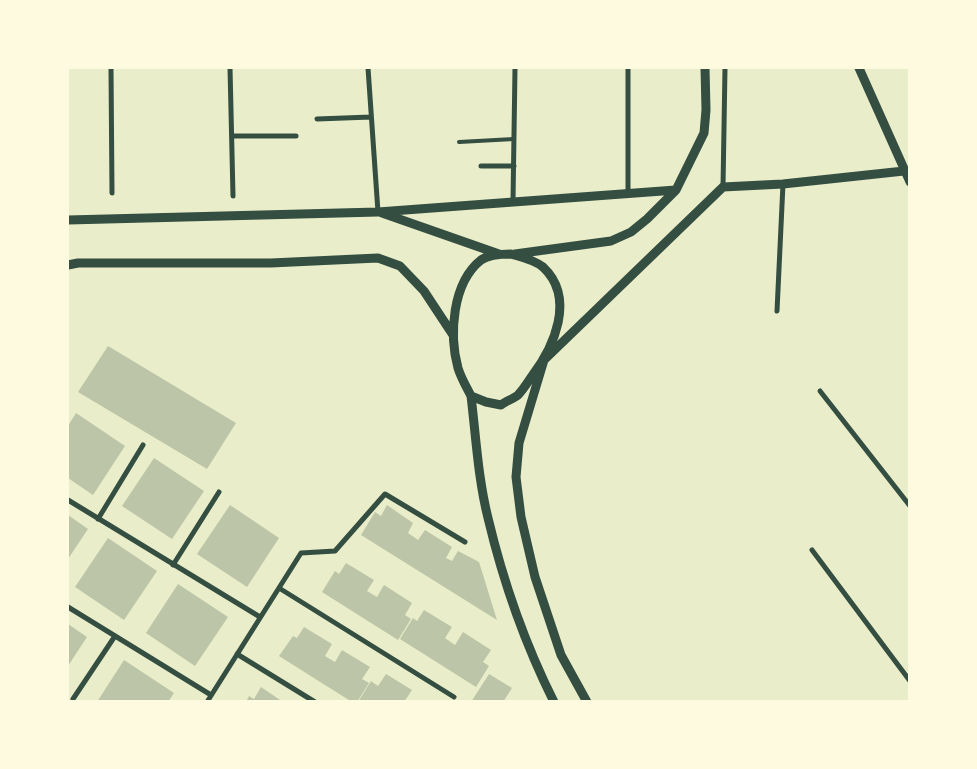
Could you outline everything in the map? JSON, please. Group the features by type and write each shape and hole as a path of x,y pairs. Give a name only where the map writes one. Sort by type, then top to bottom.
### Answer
{"street":[{"path":"111,68 112,193"},
{"path":"230,68 233,196"},
{"path":"368,68 378,212"},
{"path":"513,201 515,68"},
{"path":"628,68 628,193"},
{"path":"554,702 535,664 505,578 488,517 479,468 471,396 458,369 453,335 458,297 465,277 482,259 499,255 611,242 636,228 676,190 704,132 706,110 705,68"},
{"path":"723,187 725,68"},
{"path":"859,68 910,182"},
{"path":"317,119 371,117"},
{"path":"232,136 296,136"},
{"path":"481,166 514,166"},
{"path":"471,396 501,405 519,394 544,360 723,187 783,184 906,170"},
{"path":"777,312 783,184"},
{"path":"68,220 378,212 676,190"},
{"path":"378,212 499,255"},
{"path":"511,254 528,259 542,267 553,280 559,294 560,316 554,337 544,360 519,443 516,477 520,517 535,577 561,655 587,702"},
{"path":"68,265 78,263 271,263 378,258 400,266 424,291 453,335"},
{"path":"820,391 910,506"},
{"path":"98,519 143,446"},
{"path":"173,565 219,492"},
{"path":"207,702 301,553 335,551 385,494 465,542"},
{"path":"68,500 260,618"},
{"path":"812,550 910,680"},
{"path":"278,588 454,696"},
{"path":"68,607 211,695"},
{"path":"74,699 115,636"},
{"path":"237,654 315,702"}],"lane":[{"path":"459,142 514,139"}],"building":[{"path":"108,346 236,423 207,469 78,392"},
{"path":"76,413 125,446 93,495 68,478 68,426"},
{"path":"154,458 204,491 172,539 122,506"},
{"path":"230,505 279,538 247,587 197,554"},
{"path":"387,505 413,523 408,533 418,540 425,530 452,547 446,558 452,561 458,551 479,562 497,620 361,535 375,512 381,516"},
{"path":"68,515 88,529 68,559"},
{"path":"108,538 157,571 124,620 75,587"},
{"path":"346,563 374,580 367,591 377,597 384,585 412,603 405,615 411,619 398,640 322,592 335,571 339,574"},
{"path":"178,584 228,617 195,666 146,633"},
{"path":"424,610 452,627 445,638 455,645 463,632 491,650 483,662 489,666 476,687 400,639 413,618 417,621"},
{"path":"68,624 87,637 68,666"},
{"path":"304,627 332,644 325,656 335,662 342,650 370,667 362,679 369,683 357,702 352,702 279,656 293,636 297,638"},
{"path":"124,660 174,693 168,702 97,702"},
{"path":"386,674 412,690 404,702 358,702 371,681 378,686"},
{"path":"489,674 512,688 503,702 471,702"},
{"path":"261,687 283,702 246,702 249,696 254,699"}]}
